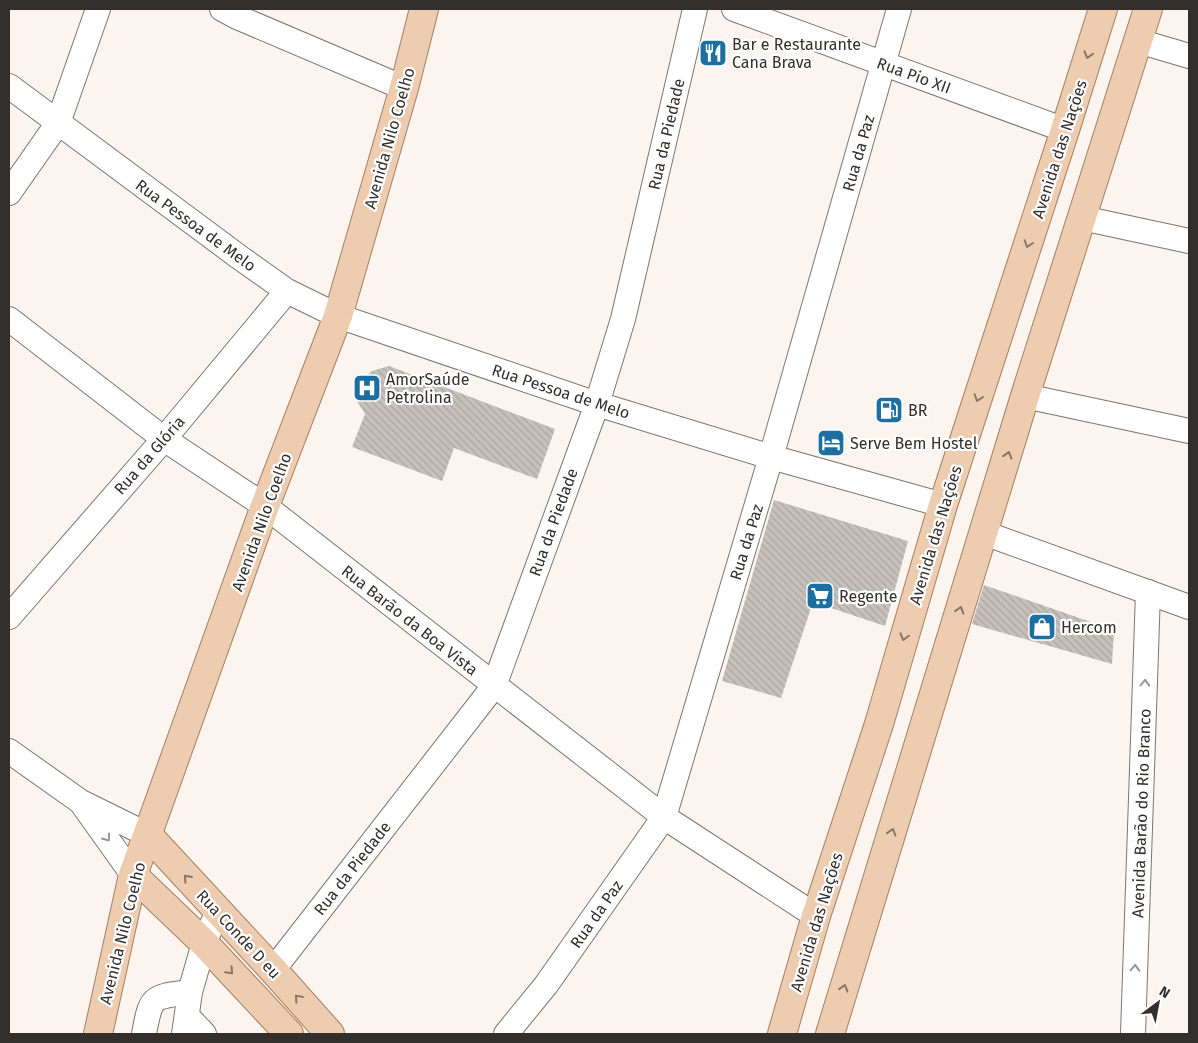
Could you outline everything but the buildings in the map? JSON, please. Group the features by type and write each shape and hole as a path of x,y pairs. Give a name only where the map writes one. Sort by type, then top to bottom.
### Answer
{"main road":[{"name":"Avenida Nilo Coelho","path":"98,1034 133,875 265,506 338,316 404,88 424,9"},
{"name":"Avenida das Nações","path":"782,1034 816,916 879,724 943,505 1066,130 1103,9"},
{"path":"830,1034 1025,396 1148,9"},
{"path":"1014,286 1056,299"},
{"path":"879,724 883,734 892,741 902,744 911,742 923,732"},
{"name":"Rua Conde D eu","path":"148,835 330,1034"},
{"name":"Rua Conde D eu","path":"133,875 204,943 289,1034"}],"street":[{"path":"9,193 58,123 98,9"},
{"path":"222,9 404,88"},
{"name":"Rua da Piedade","path":"273,970 494,686 597,404 624,319 695,9"},
{"name":"Rua Pio XII","path":"734,9 1066,130"},
{"name":"Rua da Paz","path":"506,1034 546,985 664,817 771,457 898,9"},
{"path":"1138,41 1189,56"},
{"name":"Rua Pessoa de Melo","path":"9,86 287,291 338,316 597,404 771,457 943,505"},
{"path":"1082,218 1189,241"},
{"name":"Rua da Glória","path":"9,617 164,439 287,291"},
{"name":"Rua Barão da Boa Vista","path":"9,319 164,439 265,506 664,817 816,916"},
{"path":"1025,396 1189,431"},
{"path":"984,533 1189,607"},
{"name":"Avenida Barão do Rio Branco","path":"1133,1034 1148,592"},
{"path":"9,751 81,802 148,835"},
{"path":"81,802 133,875"},
{"path":"204,1034 185,1025 190,992 204,943 218,911"},
{"path":"144,1034 148,1009 154,1002 162,996 190,992"}],"place":[{"name":"Bar e Restaurante Cana Brava","path":"713,53"},
{"name":"AmorSaúde Petrolina","path":"367,388"},
{"name":"BR","path":"889,410"},
{"name":"Serve Bem Hostel","path":"831,443"},
{"name":"Regente","path":"820,596"},
{"name":"Hercom","path":"1042,627"}]}
